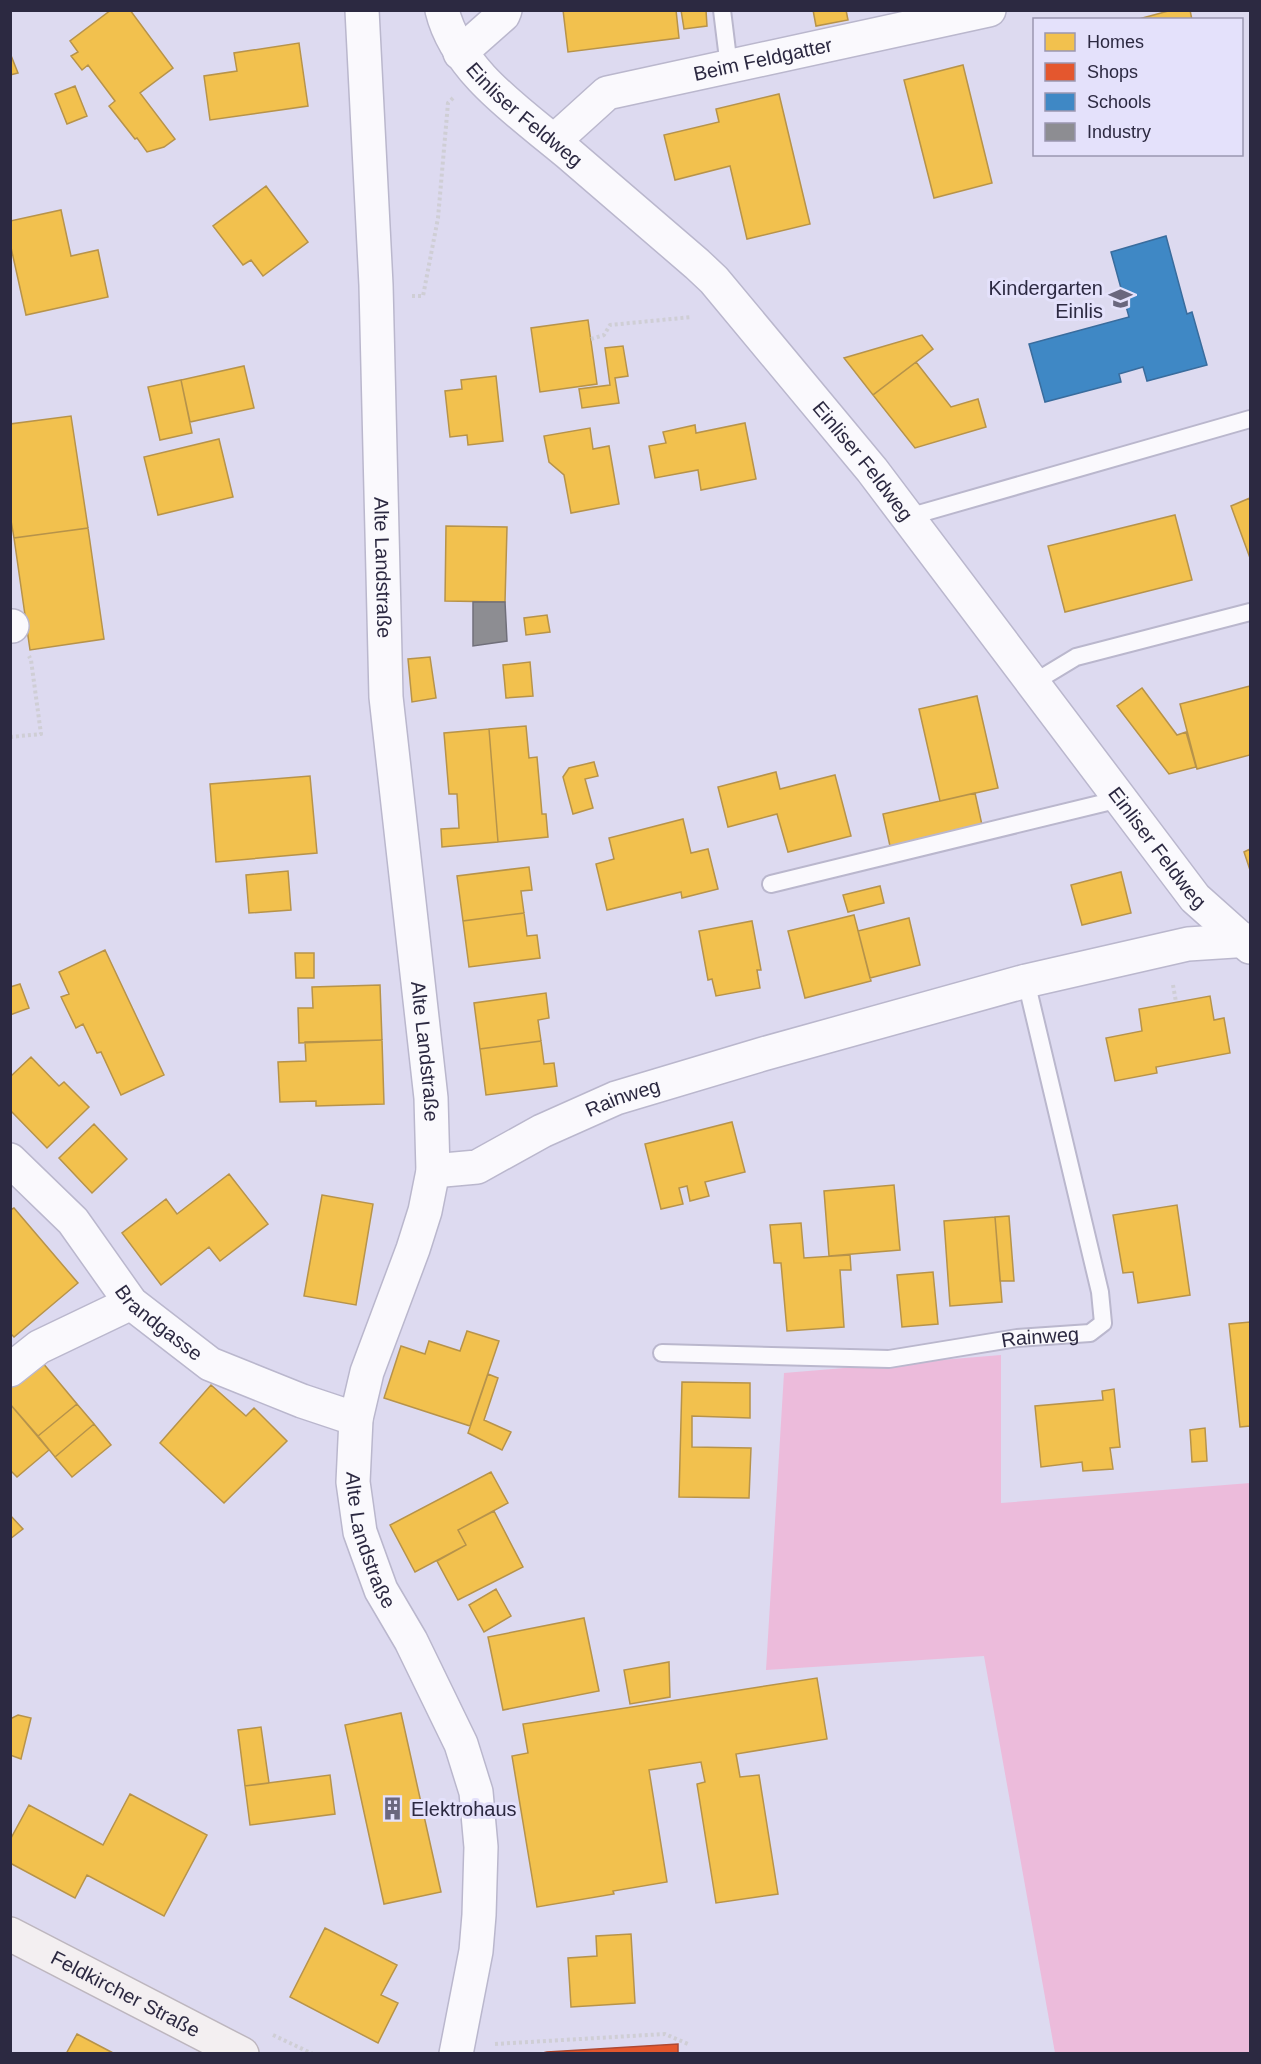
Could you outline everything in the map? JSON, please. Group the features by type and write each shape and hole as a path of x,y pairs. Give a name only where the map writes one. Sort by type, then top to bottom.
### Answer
{"main road":[{"name":"Feldkircher Straße","path":"10,1934 242,2054"}],"street":[{"name":"Alte Landstraße","path":"362,10 376,285 386,697 431,1098 433,1171 419,1230 367,1372 356,1419 353,1482 360,1533 381,1590 411,1641 461,1744 476,1792 482,1847 479,1915 476,1952 456,2054"},
{"name":"Einliser Feldweg","path":"442,10 460,52 510,106 554,141 714,280 872,470 1195,898 1248,942"},
{"path":"460,52 503,15 505,10"},
{"name":"Beim Feldgatter","path":"554,141 607,93 989,10"},
{"name":"Rainweg","path":"433,1171 477,1167 542,1131 616,1098 746,1059 1026,981 1188,944 1248,942"},
{"name":"Brandgasse","path":"10,1160 73,1221 131,1303 210,1364 302,1401 356,1419"},
{"path":"10,1370 39,1347 131,1303"}],"lane":[{"path":"722,10 729,67"},
{"path":"908,517 1251,419"},
{"path":"1033,683 1076,657 1251,612"},
{"path":"771,884 1120,798"},
{"name":"Rainweg","path":"662,1353 889,1359 1017,1338 1090,1333 1102,1323 1100,1292 1026,981"}],"path":[{"path":"402,296 423,296 438,218 448,103 460,92"},
{"path":"591,339 604,335 610,326 692,317"},
{"path":"10,737 41,734 31,660 11,626"},
{"path":"491,2045 665,2034 688,2044"}],"shaded area":[{"path":"1001,1355 1001,1503 1250,1483 1250,2053 1055,2053 984,1656 766,1670 784,1373"}],"building: Homes":[{"path":"111,10 130,10 173,68 140,93 175,139 164,147 147,152 109,106 115,101 88,65 82,70 71,56 78,52 70,41"},
{"path":"563,10 676,10 679,38 568,52"},
{"path":"681,10 706,10 707,26 684,29"},
{"path":"813,10 846,10 848,20 816,26"},
{"path":"1172,10 1190,10 1192,18 1142,18"},
{"path":"299,43 308,106 210,120 204,76 237,71 234,53"},
{"path":"10,53 18,73 10,75"},
{"path":"963,65 992,183 934,198 904,80"},
{"path":"75,86 87,116 67,124 55,94"},
{"path":"779,94 810,224 747,239 730,166 675,180 664,135 719,122 716,109"},
{"path":"266,186 308,242 263,276 251,260 243,265 213,226"},
{"path":"61,210 71,256 98,250 108,297 26,315 10,243 10,221"},
{"path":"588,320 597,384 540,392 531,328"},
{"path":"922,335 933,349 873,395 844,358"},
{"path":"623,346 628,376 615,378 619,403 582,408 579,389 610,385 605,348"},
{"path":"916,362 951,407 978,399 986,427 915,448 873,395"},
{"path":"244,366 254,408 190,422 181,380"},
{"path":"496,376 503,441 468,445 467,435 450,437 445,391 462,389 461,380"},
{"path":"181,380 192,433 160,440 148,387"},
{"path":"71,416 88,528 14,538 10,515 10,424"},
{"path":"745,423 756,479 701,490 698,470 655,478 649,446 666,443 663,432 695,425 696,433"},
{"path":"590,428 593,449 609,446 619,504 571,513 564,475 549,462 544,436"},
{"path":"219,439 233,497 158,515 144,457"},
{"path":"1250,498 1250,558 1231,506"},
{"path":"1175,515 1192,580 1065,612 1048,546"},
{"path":"446,526 507,527 505,602 445,601"},
{"path":"88,528 104,639 30,650 14,538"},
{"path":"547,615 550,632 526,635 524,618"},
{"path":"430,657 436,698 412,702 408,659"},
{"path":"530,662 533,696 506,698 503,665"},
{"path":"1250,686 1250,755 1197,769 1180,704"},
{"path":"1142,688 1177,735 1186,732 1196,767 1169,774 1117,706"},
{"path":"977,696 998,788 940,801 919,709"},
{"path":"526,726 529,758 537,757 542,814 546,814 548,837 498,842 489,729"},
{"path":"489,729 498,842 442,847 441,829 459,828 457,794 449,794 444,733"},
{"path":"594,762 598,776 585,779 593,808 573,814 563,777 569,768"},
{"path":"776,772 780,789 835,775 851,836 788,852 777,814 728,827 718,787"},
{"path":"310,776 317,853 216,862 210,784"},
{"path":"975,793 982,825 890,846 883,814"},
{"path":"683,819 691,853 708,849 718,889 682,898 681,892 607,910 596,864 614,859 609,838"},
{"path":"1250,849 1250,870 1244,852"},
{"path":"529,867 532,890 521,891 524,913 463,921 457,876"},
{"path":"288,871 291,910 249,913 246,875"},
{"path":"1121,872 1131,913 1082,925 1071,885"},
{"path":"880,886 884,903 848,912 843,895"},
{"path":"524,913 527,936 537,935 540,958 469,967 463,921"},
{"path":"854,915 871,981 805,998 788,931"},
{"path":"909,918 920,965 870,978 858,931"},
{"path":"752,921 761,970 757,970 760,988 716,996 712,979 708,980 699,931"},
{"path":"105,950 164,1075 121,1095 101,1052 97,1053 83,1024 76,1028 61,997 69,994 59,972"},
{"path":"295,953 314,953 314,978 296,978"},
{"path":"20,984 29,1008 10,1015 10,987"},
{"path":"380,985 382,1040 299,1043 298,1008 313,1008 312,987"},
{"path":"546,993 549,1018 538,1020 541,1041 480,1049 474,1003"},
{"path":"1210,996 1214,1020 1224,1018 1230,1053 1156,1067 1157,1073 1115,1081 1106,1038 1142,1031 1139,1009"},
{"path":"382,1040 384,1104 316,1106 316,1101 280,1102 278,1062 306,1061 305,1042"},
{"path":"541,1041 544,1064 554,1063 557,1086 486,1095 480,1049"},
{"path":"31,1057 59,1086 64,1082 89,1107 47,1148 10,1110 10,1077"},
{"path":"732,1122 745,1172 705,1182 709,1196 690,1201 687,1186 679,1188 683,1204 661,1209 645,1144"},
{"path":"94,1124 127,1159 92,1193 59,1158"},
{"path":"229,1174 268,1224 220,1261 209,1247 161,1285 122,1233 166,1199 177,1214"},
{"path":"894,1185 900,1250 829,1256 824,1191"},
{"path":"322,1195 373,1204 356,1305 304,1296"},
{"path":"1177,1205 1190,1295 1138,1303 1133,1272 1123,1273 1113,1215"},
{"path":"14,1208 78,1283 14,1337 10,1333 10,1210"},
{"path":"1009,1216 1014,1281 1000,1281 995,1217"},
{"path":"995,1217 1002,1302 950,1306 944,1221"},
{"path":"801,1223 804,1258 850,1255 851,1270 840,1270 844,1327 787,1331 781,1263 774,1263 770,1225"},
{"path":"933,1272 938,1324 902,1327 897,1275"},
{"path":"1250,1322 1250,1426 1240,1427 1229,1324"},
{"path":"467,1331 499,1341 470,1426 384,1398 401,1346 425,1354 429,1341 460,1351"},
{"path":"42,1362 77,1404 38,1436 10,1404 10,1388"},
{"path":"488,1374 498,1378 484,1420 511,1432 502,1450 468,1433"},
{"path":"682,1382 750,1383 750,1418 692,1416 692,1447 751,1448 749,1498 679,1497"},
{"path":"211,1385 246,1416 254,1408 287,1441 224,1503 160,1443"},
{"path":"1114,1389 1120,1447 1110,1448 1113,1469 1083,1471 1082,1462 1041,1467 1035,1406 1103,1400 1102,1391"},
{"path":"10,1404 49,1450 17,1477 10,1470"},
{"path":"77,1404 94,1424 55,1457 38,1436"},
{"path":"94,1424 111,1445 72,1477 55,1457"},
{"path":"1205,1428 1207,1461 1192,1462 1190,1430"},
{"path":"491,1472 508,1503 458,1530 466,1545 415,1572 390,1525"},
{"path":"494,1511 523,1567 458,1600 437,1561 466,1545 458,1530"},
{"path":"10,1515 23,1529 10,1539"},
{"path":"496,1589 511,1616 484,1632 469,1605"},
{"path":"584,1618 599,1691 503,1710 488,1637"},
{"path":"669,1662 670,1697 630,1704 624,1670"},
{"path":"817,1678 827,1739 736,1754 740,1777 759,1775 778,1894 716,1903 697,1784 705,1782 701,1762 649,1770 667,1882 537,1907 512,1756 528,1753 523,1724"},
{"name":"Elektrohaus","path":"401,1713 441,1892 384,1904 345,1725"},
{"path":"18,1715 31,1718 21,1759 10,1755 10,1719"},
{"path":"261,1727 269,1783 245,1786 238,1730"},
{"path":"330,1775 335,1814 250,1825 245,1786"},
{"path":"130,1794 207,1835 164,1916 87,1875 75,1898 10,1863 10,1840 29,1805 103,1845"},
{"path":"325,1928 397,1965 381,1995 398,2003 378,2043 290,1997"},
{"path":"631,1934 635,2003 571,2007 568,1958 597,1956 596,1936"},
{"path":"77,2034 115,2054 66,2054"}],"building: Shops":[{"path":"678,2044 678,2054 538,2054 547,2052"}],"building: Schools":[{"path":"1166,236 1187,314 1192,312 1207,365 1147,381 1143,367 1119,374 1121,382 1045,402 1029,344 1129,317 1111,252"}],"building: Industry":[{"path":"473,602 505,602 507,641 473,646"}],"place":[{"name":"Kindergarten Einlis","path":"1121,299"},
{"name":"Elektrohaus","path":"393,1809"}]}
